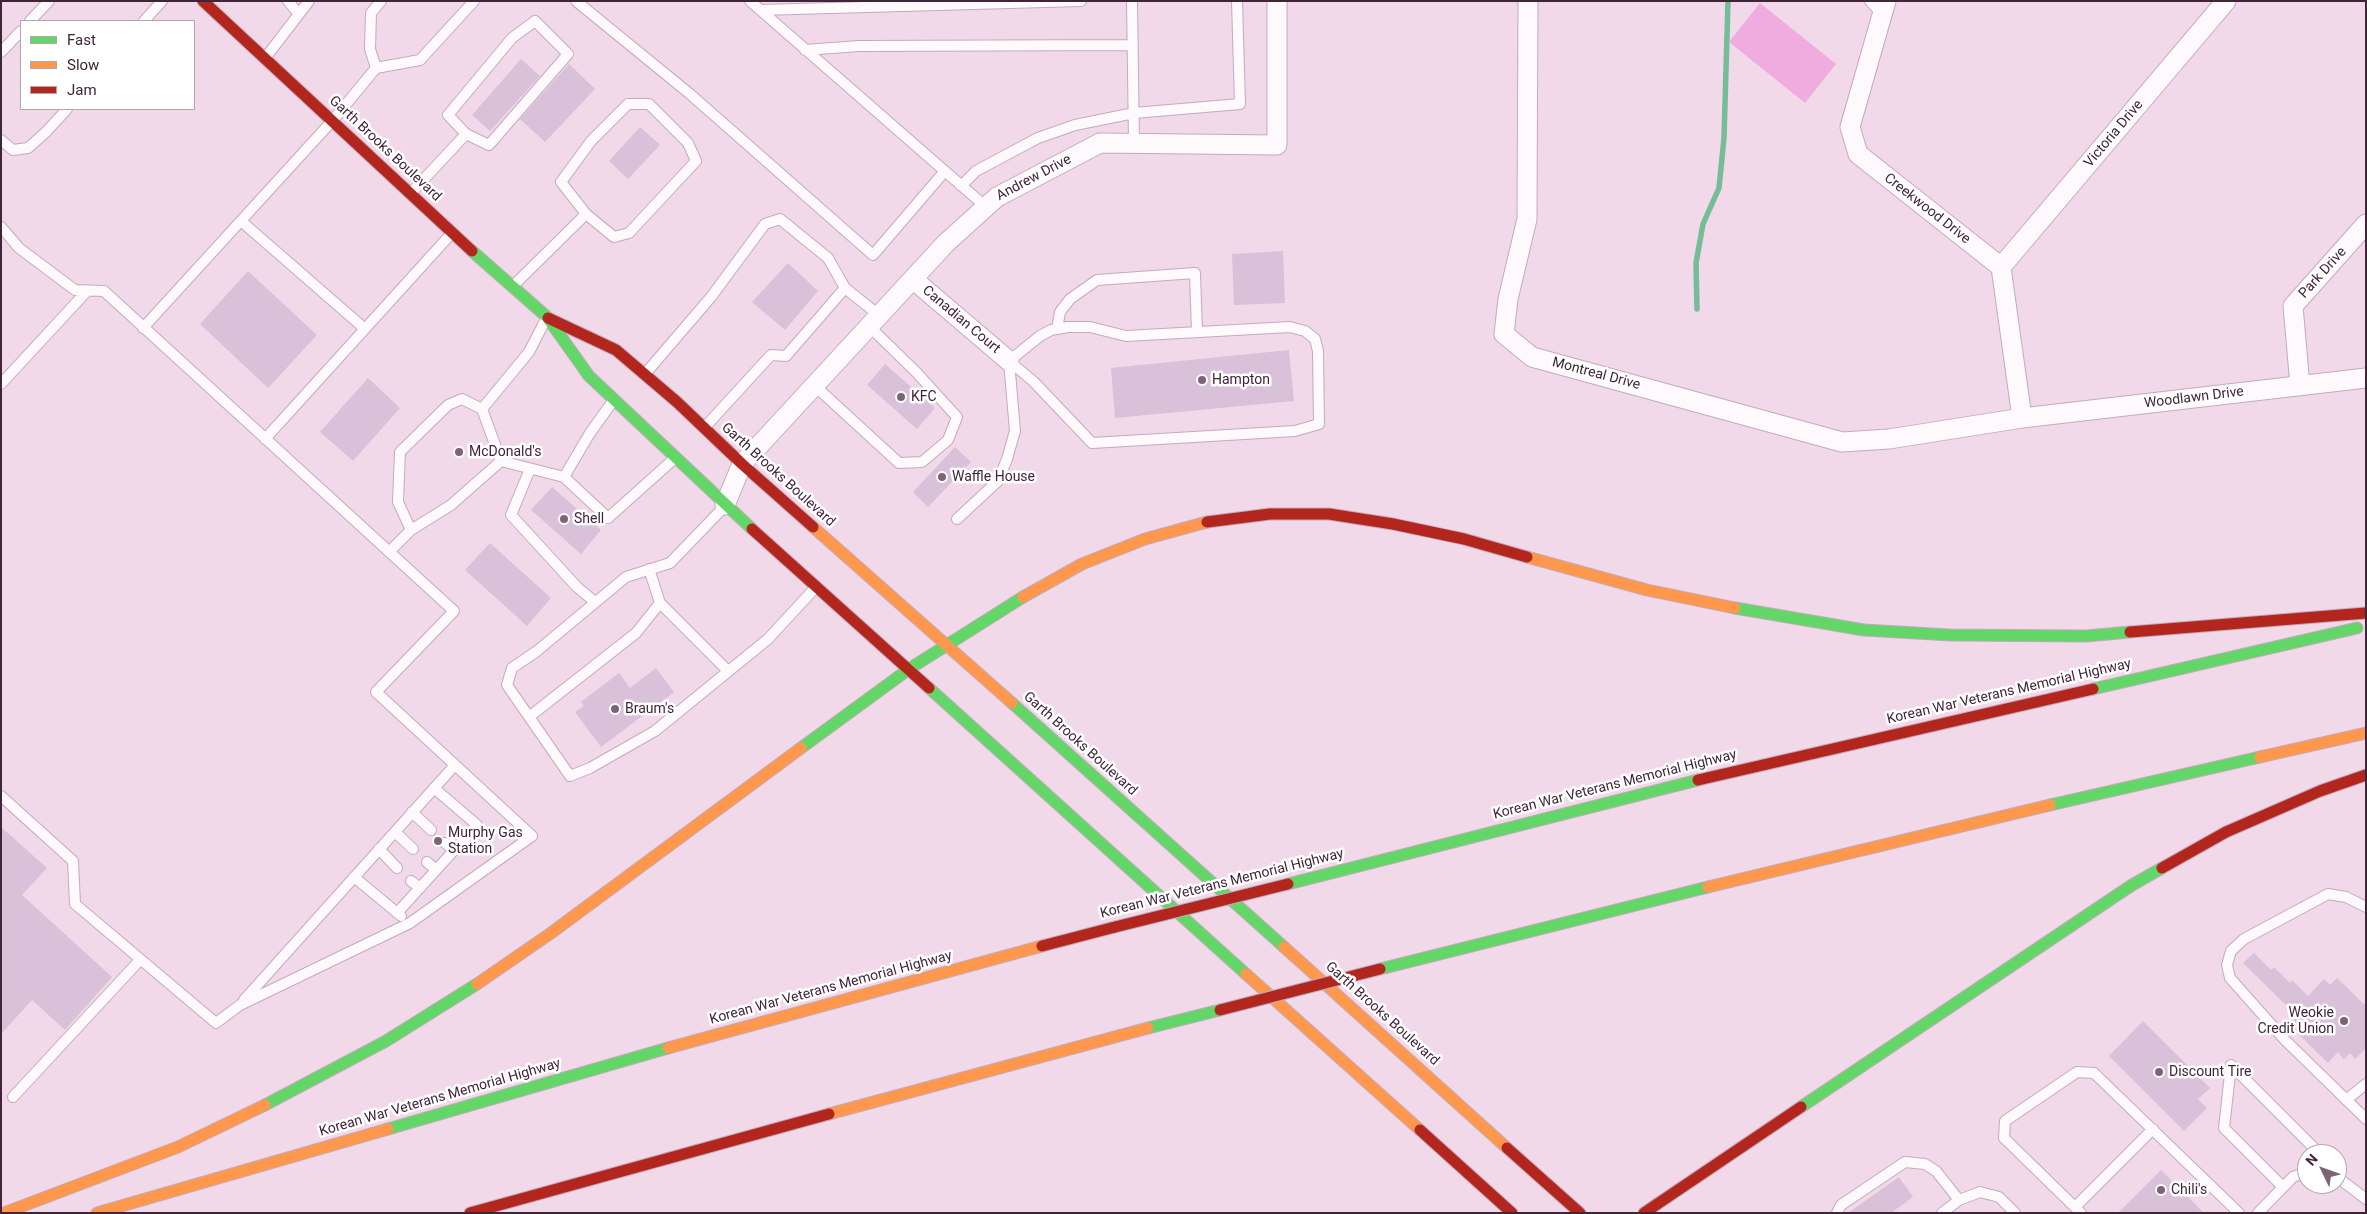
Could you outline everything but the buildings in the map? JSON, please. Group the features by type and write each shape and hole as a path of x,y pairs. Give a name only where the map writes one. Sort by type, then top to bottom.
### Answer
{"main road":[{"name":"Garth Brooks Boulevard","path":"203,1 222,13 265,58 452,233 547,318 589,376 725,505 1512,1213"},
{"name":"Garth Brooks Boulevard","path":"547,318 616,350 644,374 742,464 947,644 1580,1213"},
{"path":"4,1213 178,1147 284,1096 386,1041 463,994 552,933 909,669 947,644 1022,597 1082,564 1136,542 1204,522 1270,514 1328,514 1393,524 1464,539 1646,590 1768,615 1864,630 1950,636 2086,636 2366,614"},
{"name":"Korean War Veterans Memorial Highway","path":"97,1213 622,1061 1028,949 1739,770 2366,626"},
{"path":"470,1213 1020,1062 1380,969 1784,868 2186,773 2366,733"},
{"path":"1644,1213 2132,885 2226,832 2320,791 2366,775"}],"street":[{"name":"Andrew Drive","path":"725,505 742,464 914,280 946,243 996,197 1100,143 1277,145 1278,1"},
{"name":"Montreal Drive","path":"1528,1 1527,219 1508,299 1504,334 1532,356 1842,442 1889,439 2022,418"},
{"name":"Victoria Drive","path":"2001,267 2226,1"},
{"name":"Creekwood Drive","path":"1880,5 1850,127 1858,154 2001,267"},
{"name":"Park Drive","path":"2300,386 2293,306 2366,224"},
{"path":"2001,267 2022,418"},
{"name":"Canadian Court","path":"914,280 1009,361"},
{"name":"Woodlawn Drive","path":"2022,418 2366,378"}],"lane":[{"path":"31,20 49,1"},
{"path":"145,20 162,1"},
{"path":"288,1 298,13"},
{"path":"265,58 309,1"},
{"path":"376,68 370,49 370,13 381,1"},
{"path":"143,328 333,120 376,68 420,60 474,1"},
{"path":"576,1 690,94 873,255 945,171"},
{"path":"750,1 986,207"},
{"path":"760,10 1081,1"},
{"path":"1132,1 1134,143"},
{"path":"961,186 976,171 1038,138 1075,125 1134,113 1240,104 1236,1"},
{"path":"535,21 568,54 489,145 466,134 448,115 512,38 535,21"},
{"path":"1,52 20,32"},
{"path":"805,50 859,46 1133,45"},
{"path":"628,104 649,104 688,143 696,161 629,233 614,237 586,214 561,182 591,141 628,104"},
{"path":"1,140 13,150 28,148 66,110"},
{"path":"411,194 466,134"},
{"path":"512,286 586,214"},
{"path":"644,374 711,298 765,224 780,219 828,258 845,288 957,417 948,440 922,462 899,463 815,386"},
{"path":"241,221 365,329"},
{"path":"1,227 19,248 75,290 104,291 454,612 376,692 532,836 410,923 240,1005 216,1023 75,904 73,861 1,796"},
{"path":"265,439 452,233"},
{"path":"1057,329 1060,312 1070,299 1097,280 1195,273 1197,332"},
{"path":"704,428 771,355 786,356 845,288"},
{"path":"1,384 86,290"},
{"path":"482,409 529,352 547,318"},
{"path":"1090,327 1126,336 1290,327 1305,331 1315,338 1318,351 1319,424 1295,431 1092,443 1033,381 1009,361 1040,336 1057,329 1090,327"},
{"path":"957,519 998,481 1007,459 1015,431 1009,361"},
{"path":"411,530 398,502 400,452 448,405 462,399 482,409 501,460"},
{"path":"564,477 590,433 614,400"},
{"path":"501,460 564,477 608,518 676,457"},
{"path":"389,552 411,530 451,505 501,460"},
{"path":"530,469 511,515 577,587 595,602"},
{"path":"725,505 670,563 626,577 512,668 507,685 570,776 590,768 655,730 768,639 816,587"},
{"path":"649,569 660,603 728,671"},
{"path":"530,718 636,633 660,603"},
{"path":"240,1005 455,765"},
{"path":"397,913 477,825 434,788"},
{"path":"412,812 431,830"},
{"path":"395,832 413,849"},
{"path":"445,843 454,850"},
{"path":"379,849 397,868"},
{"path":"427,862 436,870"},
{"path":"354,877 410,923"},
{"path":"411,881 420,888"},
{"path":"2366,907 2346,896 2328,894 2244,939 2231,951 2227,965 2230,978 2285,1040 2366,1120"},
{"path":"13,1097 140,960"},
{"path":"2283,1187 2224,1128 2231,1065 2310,1144"},
{"path":"2152,1129 2078,1210 2004,1138 2005,1121 2077,1072 2094,1073 2152,1129 2239,1213"},
{"path":"2346,1100 2366,1084"},
{"path":"1837,1213 1841,1205 1906,1162 1924,1164 1936,1172 1959,1200"},
{"path":"2258,1213 2283,1187 2297,1176"},
{"path":"2347,1185 2366,1199"},
{"path":"1942,1213 1959,1200 1980,1192 1999,1197 2015,1213"}],"shaded area":[{"path":"1760,3 1836,64 1805,103 1729,42"}],"waterway":[{"path":"1697,309 1696,263 1703,224 1719,188 1724,138 1728,1"}],"traffic: fast":[{"path":"472,251 547,317 589,376 752,529"},
{"path":"801,748 909,669 1023,597"},
{"path":"1735,608 1864,630 1950,635 2086,636 2130,632"},
{"path":"2093,689 2357,628"},
{"path":"929,688 1246,974"},
{"path":"1012,703 1284,947"},
{"path":"2050,805 2260,757"},
{"path":"1288,884 1698,780"},
{"path":"1801,1107 2132,885 2162,868"},
{"path":"1380,969 1708,887"},
{"path":"265,1105 386,1041 477,984"},
{"path":"1148,1028 1220,1010"},
{"path":"388,1129 668,1048"}],"traffic: slow":[{"path":"1023,597 1082,564 1145,539 1207,522"},
{"path":"813,527 1012,703"},
{"path":"1527,557 1647,590 1735,608"},
{"path":"2260,757 2366,733"},
{"path":"477,984 551,933 801,748"},
{"path":"1708,887 2050,805"},
{"path":"668,1048 1042,946"},
{"path":"1284,947 1507,1148"},
{"path":"1246,974 1420,1130"},
{"path":"829,1114 1148,1028"},
{"path":"4,1213 178,1147 265,1105"},
{"path":"97,1213 388,1129"}],"traffic: jam":[{"path":"203,1 472,251"},
{"path":"548,318 616,350 677,402 742,464 813,527"},
{"path":"1207,522 1270,514 1329,514 1393,524 1464,539 1527,557"},
{"path":"752,529 929,688"},
{"path":"2130,632 2366,613"},
{"path":"1698,780 2093,689"},
{"path":"2162,868 2226,832 2320,791 2366,775"},
{"path":"1115,927 1288,884"},
{"path":"1042,946 1115,927"},
{"path":"1220,1010 1380,969"},
{"path":"1644,1213 1801,1107"},
{"path":"470,1213 829,1114"},
{"path":"1420,1130 1512,1213"},
{"path":"1507,1148 1580,1213"}],"place":[{"name":"Hampton","path":"1202,380"},
{"name":"KFC","path":"901,397"},
{"name":"McDonald's","path":"459,452"},
{"name":"Waffle House","path":"942,477"},
{"name":"Shell","path":"564,519"},
{"name":"Braum's","path":"615,709"},
{"name":"Murphy Gas Station","path":"438,841"},
{"name":"Weokie Credit Union","path":"2344,1021"},
{"name":"Discount Tire","path":"2159,1072"},
{"name":"Chili's","path":"2161,1190"}]}
